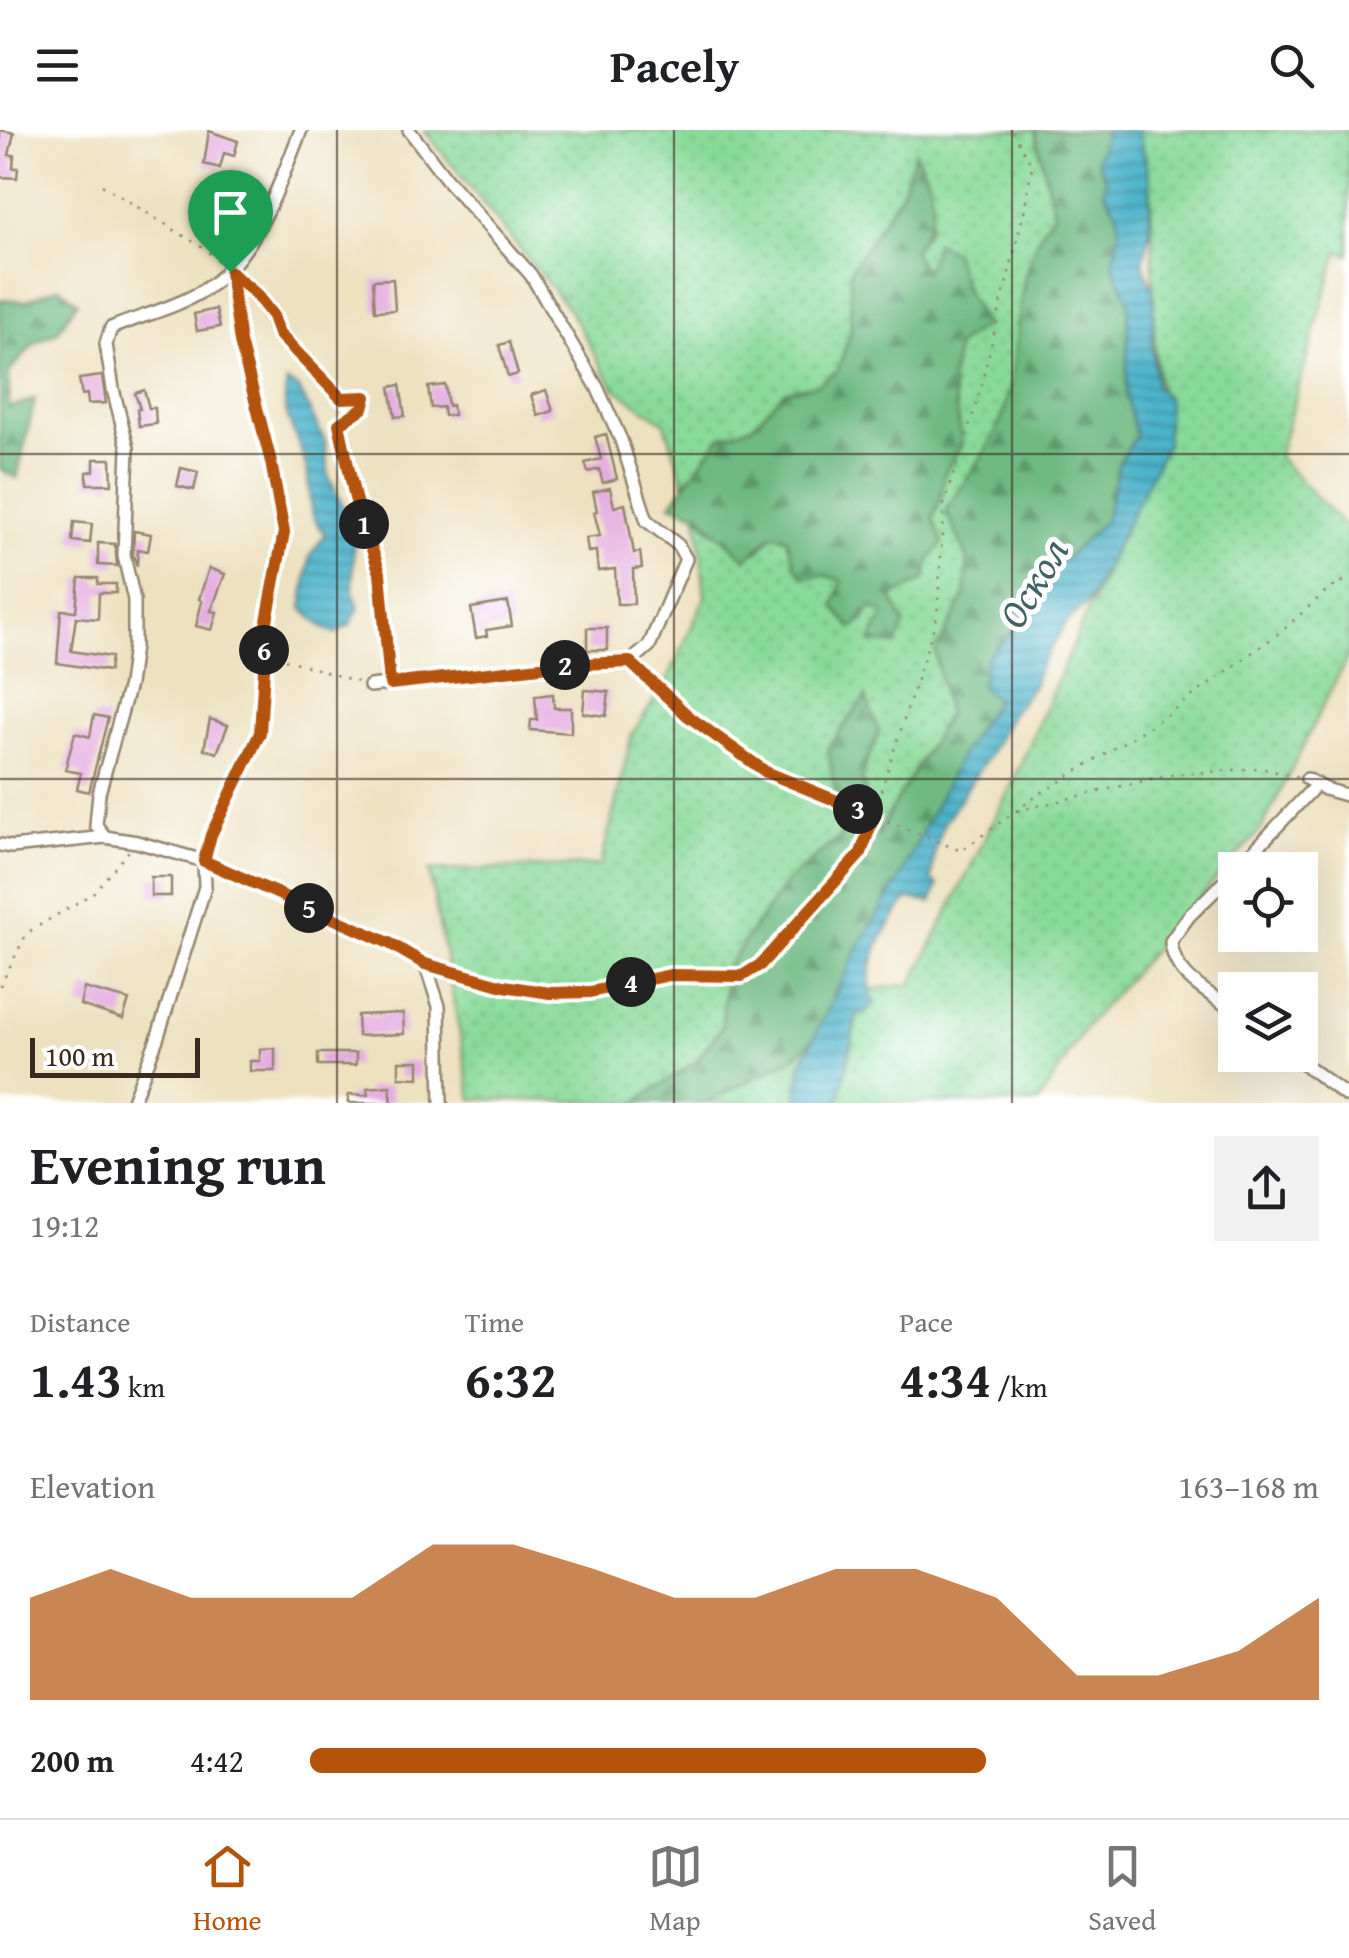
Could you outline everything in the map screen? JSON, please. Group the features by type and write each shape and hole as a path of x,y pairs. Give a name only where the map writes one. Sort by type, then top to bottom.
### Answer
{"street":[{"path":"105,837 96,826 99,793 129,685 134,646 134,600 124,556 128,448 106,344 111,328 198,294 230,272 270,204 302,130"},
{"path":"370,686 558,665 630,662 649,646 686,559 678,544 647,520 621,440 596,387 530,275 409,130"},
{"path":"132,1103 157,1039 205,887 204,861 211,835 260,733 267,621"},
{"path":"1251,852 1312,782 1349,796"},
{"path":"0,846 105,837 137,842 204,861 389,943 425,964 438,1006 441,1103"},
{"path":"1218,887 1170,941 1178,969 1218,999"},
{"path":"1314,1072 1345,1096"}],"path":[{"path":"425,964 504,986 550,993 590,992 670,975 742,976 760,965 861,853 937,618 944,503 977,402 1024,212 1032,166 1012,130"},
{"path":"102,185 206,248 255,293 273,316 279,334 341,398 366,397 363,408 339,424 355,498 380,573 390,684"},
{"path":"230,272 240,342 271,462 284,532 267,621"},
{"path":"630,662 688,716 766,772 961,851 1015,811 1160,719 1282,631 1325,592 1349,578"},
{"path":"264,653 370,686"},
{"path":"1015,811 1168,775 1260,768 1312,782"},
{"path":"0,986 27,933 94,892 137,842"}],"green space":[{"path":"424,130 1035,130 1054,213 1030,259 1004,411 986,449 946,511 968,559 966,595 935,652 947,715 876,836 861,776 879,732 865,698 828,747 841,836 786,882 726,968 722,1027 694,1063 635,1103 472,1099 429,871 601,865 632,734 668,679 705,597 697,514 711,530 757,552 773,535 787,538 795,565 843,581 871,606 904,624 892,597 925,579 930,559 942,543 933,519 944,474 962,444 951,380 957,345 985,325 965,290 954,252 925,273 913,251 930,226 915,153 902,191 850,271 851,331 838,370 818,384 785,391 752,426 720,437 684,483 665,423 614,388 570,311"},
{"path":"1035,130 1106,130 1097,160 1106,180 1104,190 1118,215 1119,236 1113,265 1129,302 1126,396 1137,436 1119,463 1105,520 1060,564 1032,598 1013,631 986,658 997,699 961,754 895,887 858,948 818,1035 793,1058 705,1103 635,1103 694,1063 722,1027 726,968 786,882 841,836 828,747 866,697 879,732 861,776 877,835 947,715 935,652 965,595 968,559 946,511 986,450 1004,412 1030,259 1054,213"},
{"path":"1138,130 1349,130 1349,255 1338,251 1278,457 1349,531 1349,654 1262,828 1241,852 1218,852 1218,877 1089,1022 1038,1103 839,1103 857,1015 868,990 912,984 1012,784 1168,428 1156,367 1149,176"},
{"path":"915,152 928,180 932,202 928,225 913,251 925,272 936,242 954,252 965,290 985,325 957,345 951,380 962,444 944,474 933,518 943,543 930,559 925,579 892,597 904,624 897,645 870,642 884,615 871,607 863,621 852,628 834,607 842,581 825,575 804,578 795,565 787,538 772,535 746,559 697,514 671,504 720,437 752,426 785,391 818,384 838,370 851,331 850,271 902,191"},
{"path":"59,287 77,302 57,332 36,342 9,372 9,408 35,399 17,478 0,469 0,299 25,301"},
{"path":"818,1035 802,1062 796,1103 705,1103 793,1058"}],"water":[{"path":"1106,130 1138,130 1150,180 1150,234 1143,262 1154,295 1152,346 1156,387 1168,399 1166,445 1088,603 1066,622 1033,686 944,823 935,850 931,881 938,885 931,903 908,899 884,934 870,976 874,1003 857,1015 839,1103 796,1103 802,1062 858,948 895,887 961,754 996,700 981,687 986,658 1013,631 1032,598 1060,564 1105,520 1119,463 1136,436 1126,396 1129,302 1113,265 1119,236 1118,215 1104,190 1106,180 1097,160"},
{"path":"287,382 299,389 325,441 329,477 354,530 353,592 359,607 350,625 336,633 323,628 302,608 310,556 325,534 311,510 306,467 287,417"}],"building":[{"path":"0,130 14,133 9,155 14,155 17,178 0,177"},
{"path":"209,131 238,141 234,156 224,153 220,168 204,164"},
{"path":"393,279 395,310 375,311 373,280"},
{"path":"216,309 220,327 197,331 194,314"},
{"path":"509,342 518,374 508,377 499,345"},
{"path":"102,376 106,403 88,404 79,379"},
{"path":"400,385 405,416 395,417 390,387"},
{"path":"445,385 448,406 452,405 454,415 444,416 443,407 431,408 428,387"},
{"path":"144,390 149,408 155,408 156,424 139,426 140,409 135,393"},
{"path":"546,390 553,411 538,416 531,395"},
{"path":"606,434 617,479 603,483 599,469 588,472 585,463 601,459 595,437"},
{"path":"94,459 111,459 112,484 87,484 87,472 94,471"},
{"path":"181,468 198,472 194,490 177,486"},
{"path":"610,488 614,507 625,504 634,553 640,552 642,568 633,569 634,604 617,604 615,569 598,571 596,551 588,552 586,538 600,536 593,492"},
{"path":"74,522 92,524 90,543 72,541"},
{"path":"134,531 151,534 148,551 138,549 137,566 133,555"},
{"path":"98,543 115,544 117,566 98,565"},
{"path":"209,568 225,574 211,611 217,612 212,630 196,626"},
{"path":"79,578 98,578 98,584 116,584 116,593 99,593 98,619 76,617 71,651 111,657 109,671 57,663 61,610 76,611"},
{"path":"508,602 512,626 486,630 487,636 476,638 471,608"},
{"path":"587,628 607,628 607,650 587,650"},
{"path":"585,690 609,692 606,716 583,713"},
{"path":"553,694 554,708 571,708 571,733 530,730 531,720 537,720 535,696"},
{"path":"94,715 108,718 89,792 77,789 81,773 65,770 75,733 90,737"},
{"path":"210,719 228,725 217,753 204,749"},
{"path":"151,877 171,877 171,896 151,896"},
{"path":"84,988 129,1000 123,1019 80,1005"},
{"path":"403,1013 404,1034 358,1036 357,1015"},
{"path":"275,1048 275,1071 250,1071 250,1061 260,1061 260,1049"},
{"path":"318,1053 356,1053 356,1065 318,1065"},
{"path":"399,1061 419,1061 419,1078 399,1077"},
{"path":"390,1086 392,1103 348,1103 348,1095 368,1095 367,1088"}],"route":[{"path":"230,272 255,293 273,316 279,334 341,398 366,397 363,408 339,424 355,498 380,573 390,684 558,665 630,662 688,716 766,772 874,816 861,853 760,965 742,976 670,975 590,992 550,993 504,986 425,964 389,943 204,861 211,835 260,733 267,621 284,532 271,462 240,342 230,272"}],"water label":[{"name":"Оскол","path":"1033,583"}]}
